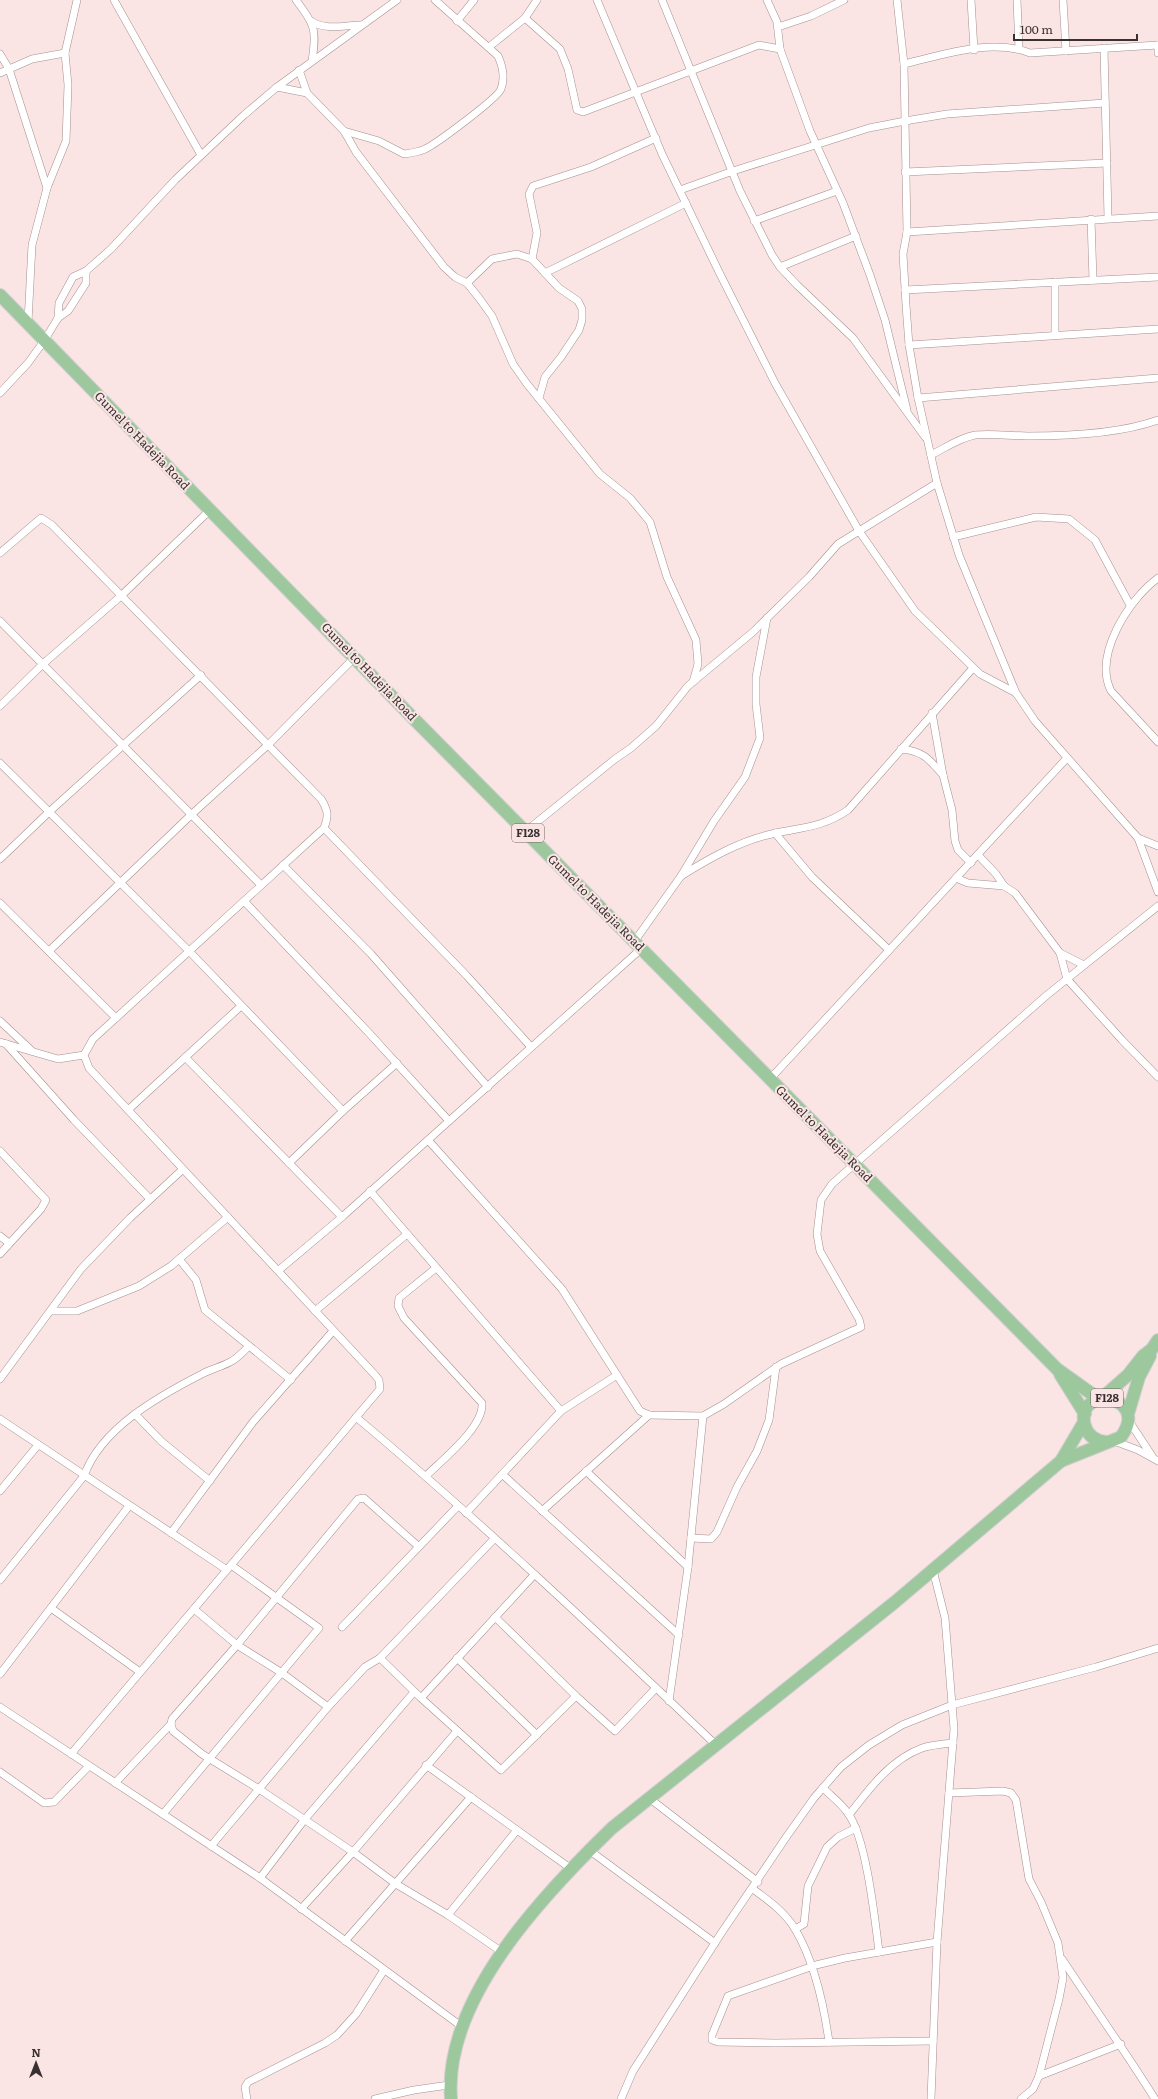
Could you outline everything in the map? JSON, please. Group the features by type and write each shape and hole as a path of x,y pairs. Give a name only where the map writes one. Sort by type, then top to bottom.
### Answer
{"main road":[{"name":"Gumel to Hadejia Road","path":"0,295 28,322 44,341 209,511 1057,1369 1101,1399"},
{"name":"F128","path":"1057,1369 1084,1418 1086,1430 1098,1441 1110,1442 1121,1436 1126,1430 1139,1377 1155,1344"},
{"name":"F128","path":"1101,1399 1155,1344"},
{"name":"F128","path":"1084,1418 1093,1402 1110,1398 1118,1401 1124,1407 1128,1418"},
{"path":"1061,1461 1084,1418"},
{"path":"450,2099 449,2085 453,2053 461,2026 473,1999 502,1952 570,1868 649,1798 933,1570 1061,1461 1110,1442"}],"street":[{"path":"28,322 32,245 47,188 66,141 68,85 65,53 77,0"},
{"path":"296,0 311,21 316,39 312,61"},
{"path":"58,318 59,303 73,277 86,271 110,249 175,180 201,155 277,87 397,0"},
{"path":"344,131 379,141 404,154 427,148 449,133 501,91 503,67 498,56 435,0"},
{"path":"457,21 474,0"},
{"path":"489,47 525,18 537,0"},
{"path":"597,0 636,93 686,204 775,383 859,531 915,611 980,674 1016,693"},
{"path":"662,0 754,221 780,267 827,314 854,338 927,440"},
{"path":"767,0 778,27 780,49 816,145 856,236 885,320 908,414"},
{"path":"778,27 811,16 844,0"},
{"path":"897,0 904,64 907,232 903,254 909,344 918,398 937,483 959,555 1016,693 1035,721 1138,838 1158,892"},
{"path":"971,0 974,50"},
{"path":"1017,0 1019,49"},
{"path":"1063,0 1066,51"},
{"path":"117,2 201,155"},
{"path":"525,18 560,49 568,69 577,110 583,112 759,45 780,49"},
{"path":"311,21 317,25 330,27 362,25"},
{"path":"904,64 950,52 1000,47 1019,49 1030,53 1158,45 1158,53"},
{"path":"1104,48 1108,218"},
{"path":"0,73 32,59 65,53"},
{"path":"0,54 8,69 47,188"},
{"path":"299,70 307,93 344,131 356,152 440,262 455,277 467,283 492,316 513,364 527,384 600,474 630,498 650,522 667,577 696,640 698,664 693,682"},
{"path":"277,87 307,93"},
{"path":"680,190 733,171 869,128 948,114 1105,103"},
{"path":"532,259 537,233 529,194 534,186 591,167 656,138"},
{"path":"906,172 1107,163"},
{"path":"754,221 837,191"},
{"path":"545,273 686,204"},
{"path":"907,232 1091,219 1158,216"},
{"path":"1091,219 1093,280"},
{"path":"780,267 856,236"},
{"path":"467,283 492,259 517,254 532,259 559,288 578,301 582,309 582,320 579,330 545,377 539,398"},
{"path":"0,393 44,341 58,318 68,310 86,283 86,271"},
{"path":"905,290 1158,277"},
{"path":"1055,282 1055,334"},
{"path":"909,344 1055,334 1158,329"},
{"path":"918,398 1158,378"},
{"path":"931,455 961,439 975,435 1063,436 1131,427 1158,420"},
{"path":"526,832 615,759 631,748 656,726 693,682 767,618 838,544 937,483"},
{"path":"0,706 43,664 122,595 209,511"},
{"path":"953,537 1036,517 1069,519 1095,540 1130,605"},
{"path":"0,553 41,518 52,525 269,744 321,799 328,809 328,819 324,828 93,1039 84,1055"},
{"path":"1158,578 1130,605 1115,634 1108,656 1106,681 1112,691 1158,742"},
{"path":"279,1270 342,1217 531,1048 638,945 714,821 745,778 760,738 756,704 756,677 767,618"},
{"path":"0,621 261,885"},
{"path":"49,951 192,814 269,744 354,658"},
{"path":"681,876 714,856 739,844 775,833 808,828 834,820 848,810 973,668"},
{"path":"0,859 49,812 201,675"},
{"path":"932,713 943,775 952,810 955,841 958,850 971,863"},
{"path":"901,748 916,750 923,754 943,775"},
{"path":"770,1079 1068,758"},
{"path":"0,763 189,951 343,1111"},
{"path":"324,828 467,976 531,1048"},
{"path":"775,833 812,876 889,950"},
{"path":"1138,838 1158,846"},
{"path":"978,855 996,874 1004,886 1015,893 1060,954 1067,978 1122,1040 1158,1077"},
{"path":"283,865 371,954 488,1086"},
{"path":"956,878 968,883 1004,886"},
{"path":"244,901 397,1063 449,1121"},
{"path":"0,903 116,1018"},
{"path":"428,1140 562,1289 640,1411 649,1415 703,1416 724,1404 776,1367 861,1327 859,1319 820,1251 817,1234 821,1200 832,1184 1067,978 1158,906"},
{"path":"1060,954 1084,965"},
{"path":"128,1110 241,1006"},
{"path":"0,1021 35,1053"},
{"path":"3,1044 58,1059 84,1055"},
{"path":"3,1044 150,1199"},
{"path":"71,1754 380,1389 380,1385 375,1375 333,1331 279,1270 182,1170 89,1068 84,1055"},
{"path":"185,1057 342,1217"},
{"path":"289,1163 343,1111 397,1063"},
{"path":"0,1152 46,1200 41,1209 0,1254"},
{"path":"0,1379 81,1269 150,1199 182,1170"},
{"path":"370,1191 561,1412"},
{"path":"51,1311 77,1311 139,1286 179,1259 228,1217"},
{"path":"315,1311 407,1234"},
{"path":"0,1236 9,1244"},
{"path":"179,1259 196,1280 205,1310 291,1380"},
{"path":"426,1476 476,1425 482,1411 482,1403 404,1318 398,1306 399,1298 436,1268"},
{"path":"171,1533 253,1422 333,1331"},
{"path":"0,1580 84,1476 90,1461 120,1426 135,1414 203,1374 232,1362 249,1346"},
{"path":"691,1538 711,1539 717,1532 737,1487 757,1451 769,1420 776,1367"},
{"path":"466,1514 561,1412 617,1375"},
{"path":"135,1414 161,1441 210,1481"},
{"path":"542,1510 649,1415"},
{"path":"669,1701 688,1567 703,1416"},
{"path":"356,1418 426,1476 716,1745"},
{"path":"1128,1418 1156,1459"},
{"path":"0,1419 171,1533 277,1597 319,1628 282,1674 163,1814"},
{"path":"1110,1442 1156,1459"},
{"path":"0,1491 38,1445"},
{"path":"586,1471 688,1567"},
{"path":"502,1474 679,1635"},
{"path":"116,1783 170,1724 172,1719 237,1645 358,1499 364,1498 418,1546"},
{"path":"0,1674 129,1506"},
{"path":"342,1627 458,1506"},
{"path":"211,1846 328,1708 365,1667 380,1658 494,1539"},
{"path":"931,2099 937,1942 952,1743 952,1705 945,1618 933,1570"},
{"path":"420,1698 534,1575"},
{"path":"50,1608 140,1672"},
{"path":"194,1609 237,1645 282,1674 328,1708"},
{"path":"495,1617 576,1696 615,1731 656,1688"},
{"path":"620,2099 633,2071 715,1943 758,1882 787,1836 823,1788 841,1767 869,1745 902,1725 952,1705 1096,1667 1158,1648"},
{"path":"380,1658 420,1698 501,1770 576,1696"},
{"path":"457,1658 537,1735"},
{"path":"260,1878 305,1819 414,1692"},
{"path":"0,1707 260,1878 461,2026"},
{"path":"170,1724 173,1731 210,1759 305,1819 396,1884 448,1915 502,1952"},
{"path":"301,1909 353,1852 426,1765 457,1731"},
{"path":"849,1815 870,1789 897,1761 908,1754 924,1748 952,1743"},
{"path":"426,1765 570,1868"},
{"path":"0,1772 44,1803 54,1802 89,1766"},
{"path":"823,1788 849,1815 860,1839 875,1918 879,1952"},
{"path":"949,1793 1002,1791 1010,1793 1016,1800 1029,1879 1041,1902 1061,1957 1100,2017 1121,2044 1155,2099"},
{"path":"345,1941 471,1797"},
{"path":"649,1798 758,1882"},
{"path":"795,1929 804,1924 808,1886 827,1847 838,1838 856,1828"},
{"path":"448,1915 517,1830"},
{"path":"589,1850 715,1943"},
{"path":"753,1888 776,1907 795,1929 811,1966 825,2008 829,2042"},
{"path":"933,2041 775,2043 718,2042 712,2040 712,2035 728,1996 811,1966 845,1958 937,1942"},
{"path":"1021,2099 1033,2089 1039,2076 1060,1999 1063,1978 1061,1957"},
{"path":"247,2099 245,2087 248,2082 326,2043 347,2026 384,1970"},
{"path":"1039,2076 1121,2044"},
{"path":"374,2099 414,2090 449,2085"}]}
